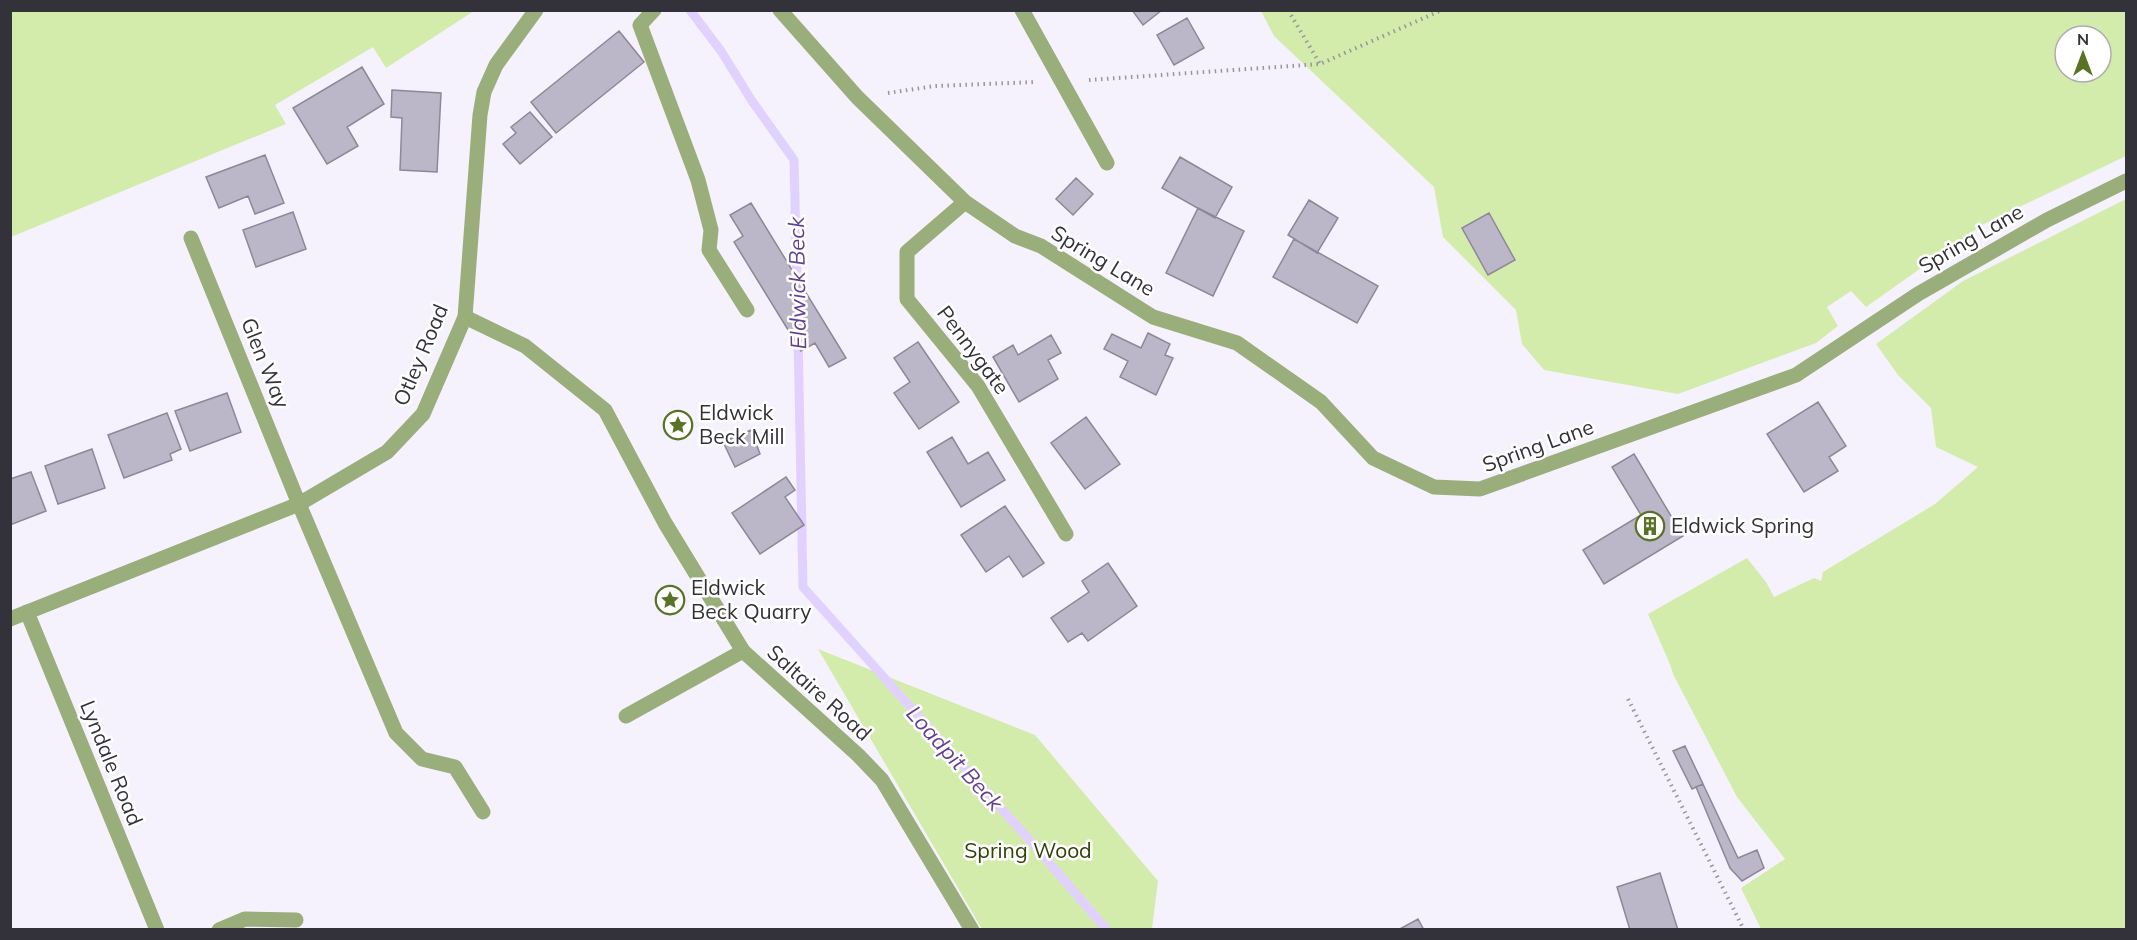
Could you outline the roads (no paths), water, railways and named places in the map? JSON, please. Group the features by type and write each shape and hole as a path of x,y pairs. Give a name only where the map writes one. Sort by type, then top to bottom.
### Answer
{"street":[{"name":"Otley Road","path":"10,619 299,504 387,452 423,414 465,317 480,115 484,92 496,65 536,10"},
{"path":"654,10 640,25 698,180 711,230 709,250 747,310"},
{"name":"Spring Lane","path":"780,10 857,97 965,202 1014,236 1041,246 1153,317 1237,343 1321,402 1372,459 1434,487 1480,489 1796,375 1918,294 2047,220 2127,181"},
{"path":"1022,10 1107,163"},
{"name":"Pennygate","path":"965,202 907,252 907,299 978,386 1066,534"},
{"name":"Glen Way","path":"191,238 299,504 396,733 422,759 455,767 483,812"},
{"name":"Saltaire Road","path":"465,317 525,346 605,410 665,523 743,651 858,755 882,780 972,930"},
{"name":"Lyndale Road","path":"27,612 157,930"},
{"path":"626,716 743,651"},
{"path":"219,930 245,919 296,920"}],"waterway":[{"name":"Eldwick Beck","path":"690,10 721,51 752,101 794,160 797,287"},
{"name":"Loadpit Beck","path":"798,334 803,587 1107,930"}],"place":[{"name":"Eldwick Beck Mill","path":"678,425"},
{"name":"Eldwick Spring","path":"1650,526"},
{"name":"Eldwick Beck Quarry","path":"670,600"}],"park label":[{"name":"Spring Wood","path":"1028,851"}]}
